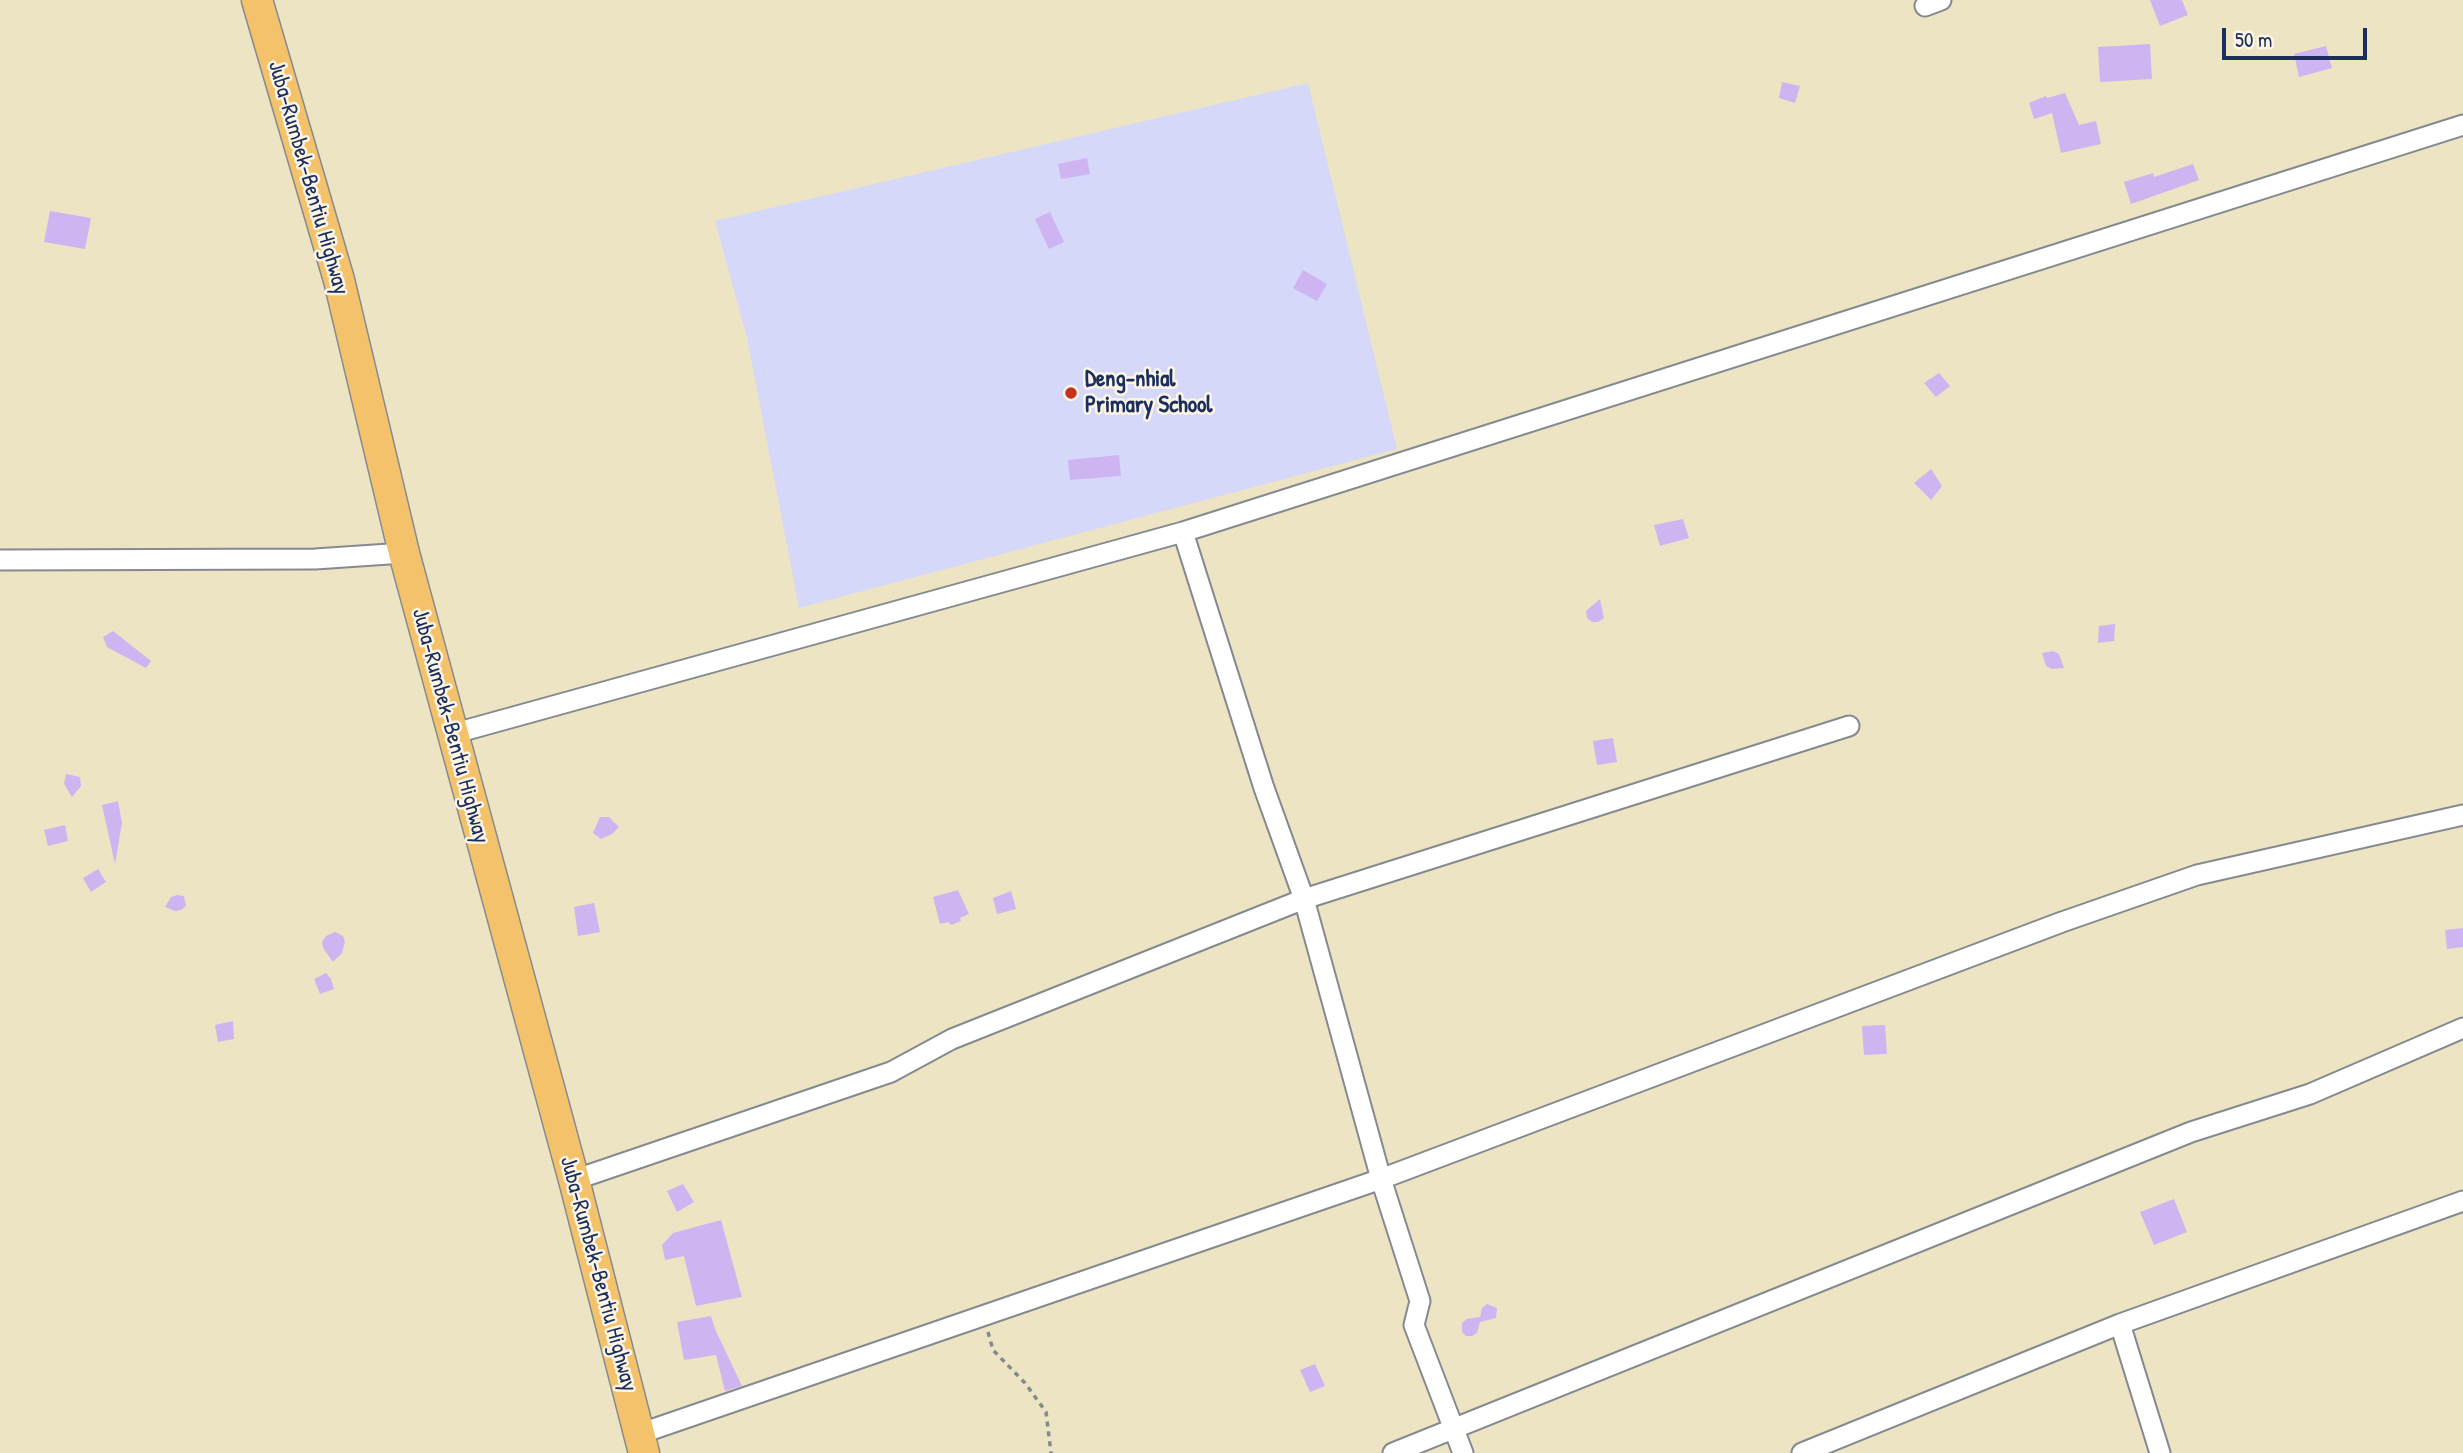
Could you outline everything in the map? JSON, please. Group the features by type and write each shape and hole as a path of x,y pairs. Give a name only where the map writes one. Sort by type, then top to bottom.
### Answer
{"main road":[{"name":"Juba-Rumbek-Bentiu Highway","path":"257,0 339,281 404,553 574,1180 642,1443"}],"street":[{"path":"452,733 1183,532 2463,125"},
{"path":"1183,532 1264,788 1304,899 1381,1179 1420,1301 1414,1325 1463,1453"},
{"path":"0,560 315,559 404,553"},
{"path":"574,1180 891,1072 952,1039 1304,899 1849,726"},
{"path":"642,1443 984,1317 1381,1179 2062,922 2197,875 2463,816"},
{"path":"1393,1453 2191,1132 2311,1094 2463,1028"},
{"path":"1802,1453 2120,1324 2463,1201"},
{"path":"2120,1324 2160,1453"}],"path":[{"path":"984,1317 993,1350 1025,1382 1046,1412 1051,1453"}],"shaded area":[{"name":"Deng-nhial Primary School","path":"1308,83 1397,449 799,608 747,338 715,221"}],"building":[{"path":"2150,0 2182,0 2188,15 2160,26"},
{"path":"2150,44 2152,79 2100,82 2098,47"},
{"path":"2326,46 2332,68 2299,77 2294,54"},
{"path":"1782,82 1800,86 1795,103 1779,98"},
{"path":"2065,93 2079,125 2096,121 2101,144 2061,153 2052,113 2034,119 2029,103 2046,96 2047,98"},
{"path":"1087,158 1090,174 1061,179 1058,164"},
{"path":"2193,164 2199,180 2131,204 2124,182 2153,173 2154,177"},
{"path":"50,211 91,218 85,249 44,242"},
{"path":"1050,212 1064,242 1049,249 1035,219"},
{"path":"1303,270 1327,284 1317,301 1293,288"},
{"path":"1939,373 1950,386 1936,397 1924,383"},
{"path":"1119,455 1121,476 1070,480 1068,460"},
{"path":"1931,469 1942,486 1931,500 1914,483"},
{"path":"1683,519 1689,538 1660,546 1654,525"},
{"path":"1600,599 1604,618 1592,622 1587,618 1586,611"},
{"path":"2115,624 2114,641 2098,643 2099,626"},
{"path":"113,631 151,661 146,668 107,647 103,637"},
{"path":"2053,651 2059,654 2064,668 2052,669 2046,666 2042,653"},
{"path":"1613,738 1617,762 1597,765 1593,741"},
{"path":"66,774 80,777 81,786 72,797 64,784"},
{"path":"118,801 122,823 115,864 102,805"},
{"path":"600,817 609,817 619,827 601,839 593,833"},
{"path":"65,825 68,841 48,846 44,830"},
{"path":"98,869 106,882 91,892 83,878"},
{"path":"958,890 969,914 951,925 948,922 940,924 933,897"},
{"path":"1011,891 1016,909 997,914 993,898"},
{"path":"184,896 186,906 175,911 165,907 171,897"},
{"path":"594,903 600,932 578,936 574,907"},
{"path":"2463,928 2463,947 2447,949 2445,930"},
{"path":"335,932 343,936 345,942 342,953 333,962 322,942 326,936"},
{"path":"326,973 334,989 320,994 314,979"},
{"path":"233,1021 234,1039 218,1042 215,1025"},
{"path":"1885,1025 1887,1054 1864,1055 1862,1026"},
{"path":"683,1184 694,1202 677,1212 667,1191"},
{"path":"2174,1199 2187,1232 2154,1245 2140,1212"},
{"path":"721,1220 742,1297 696,1306 684,1256 665,1260 662,1245 673,1233"},
{"path":"1487,1304 1497,1308 1496,1318 1480,1322 1477,1333 1466,1336 1462,1332 1462,1323 1467,1319 1480,1317 1482,1308"},
{"path":"711,1316 742,1386 725,1391 716,1355 684,1360 677,1322"},
{"path":"1315,1364 1325,1386 1310,1392 1300,1370"}],"place":[{"name":"Deng-nhial Primary School","path":"1071,393"}]}
